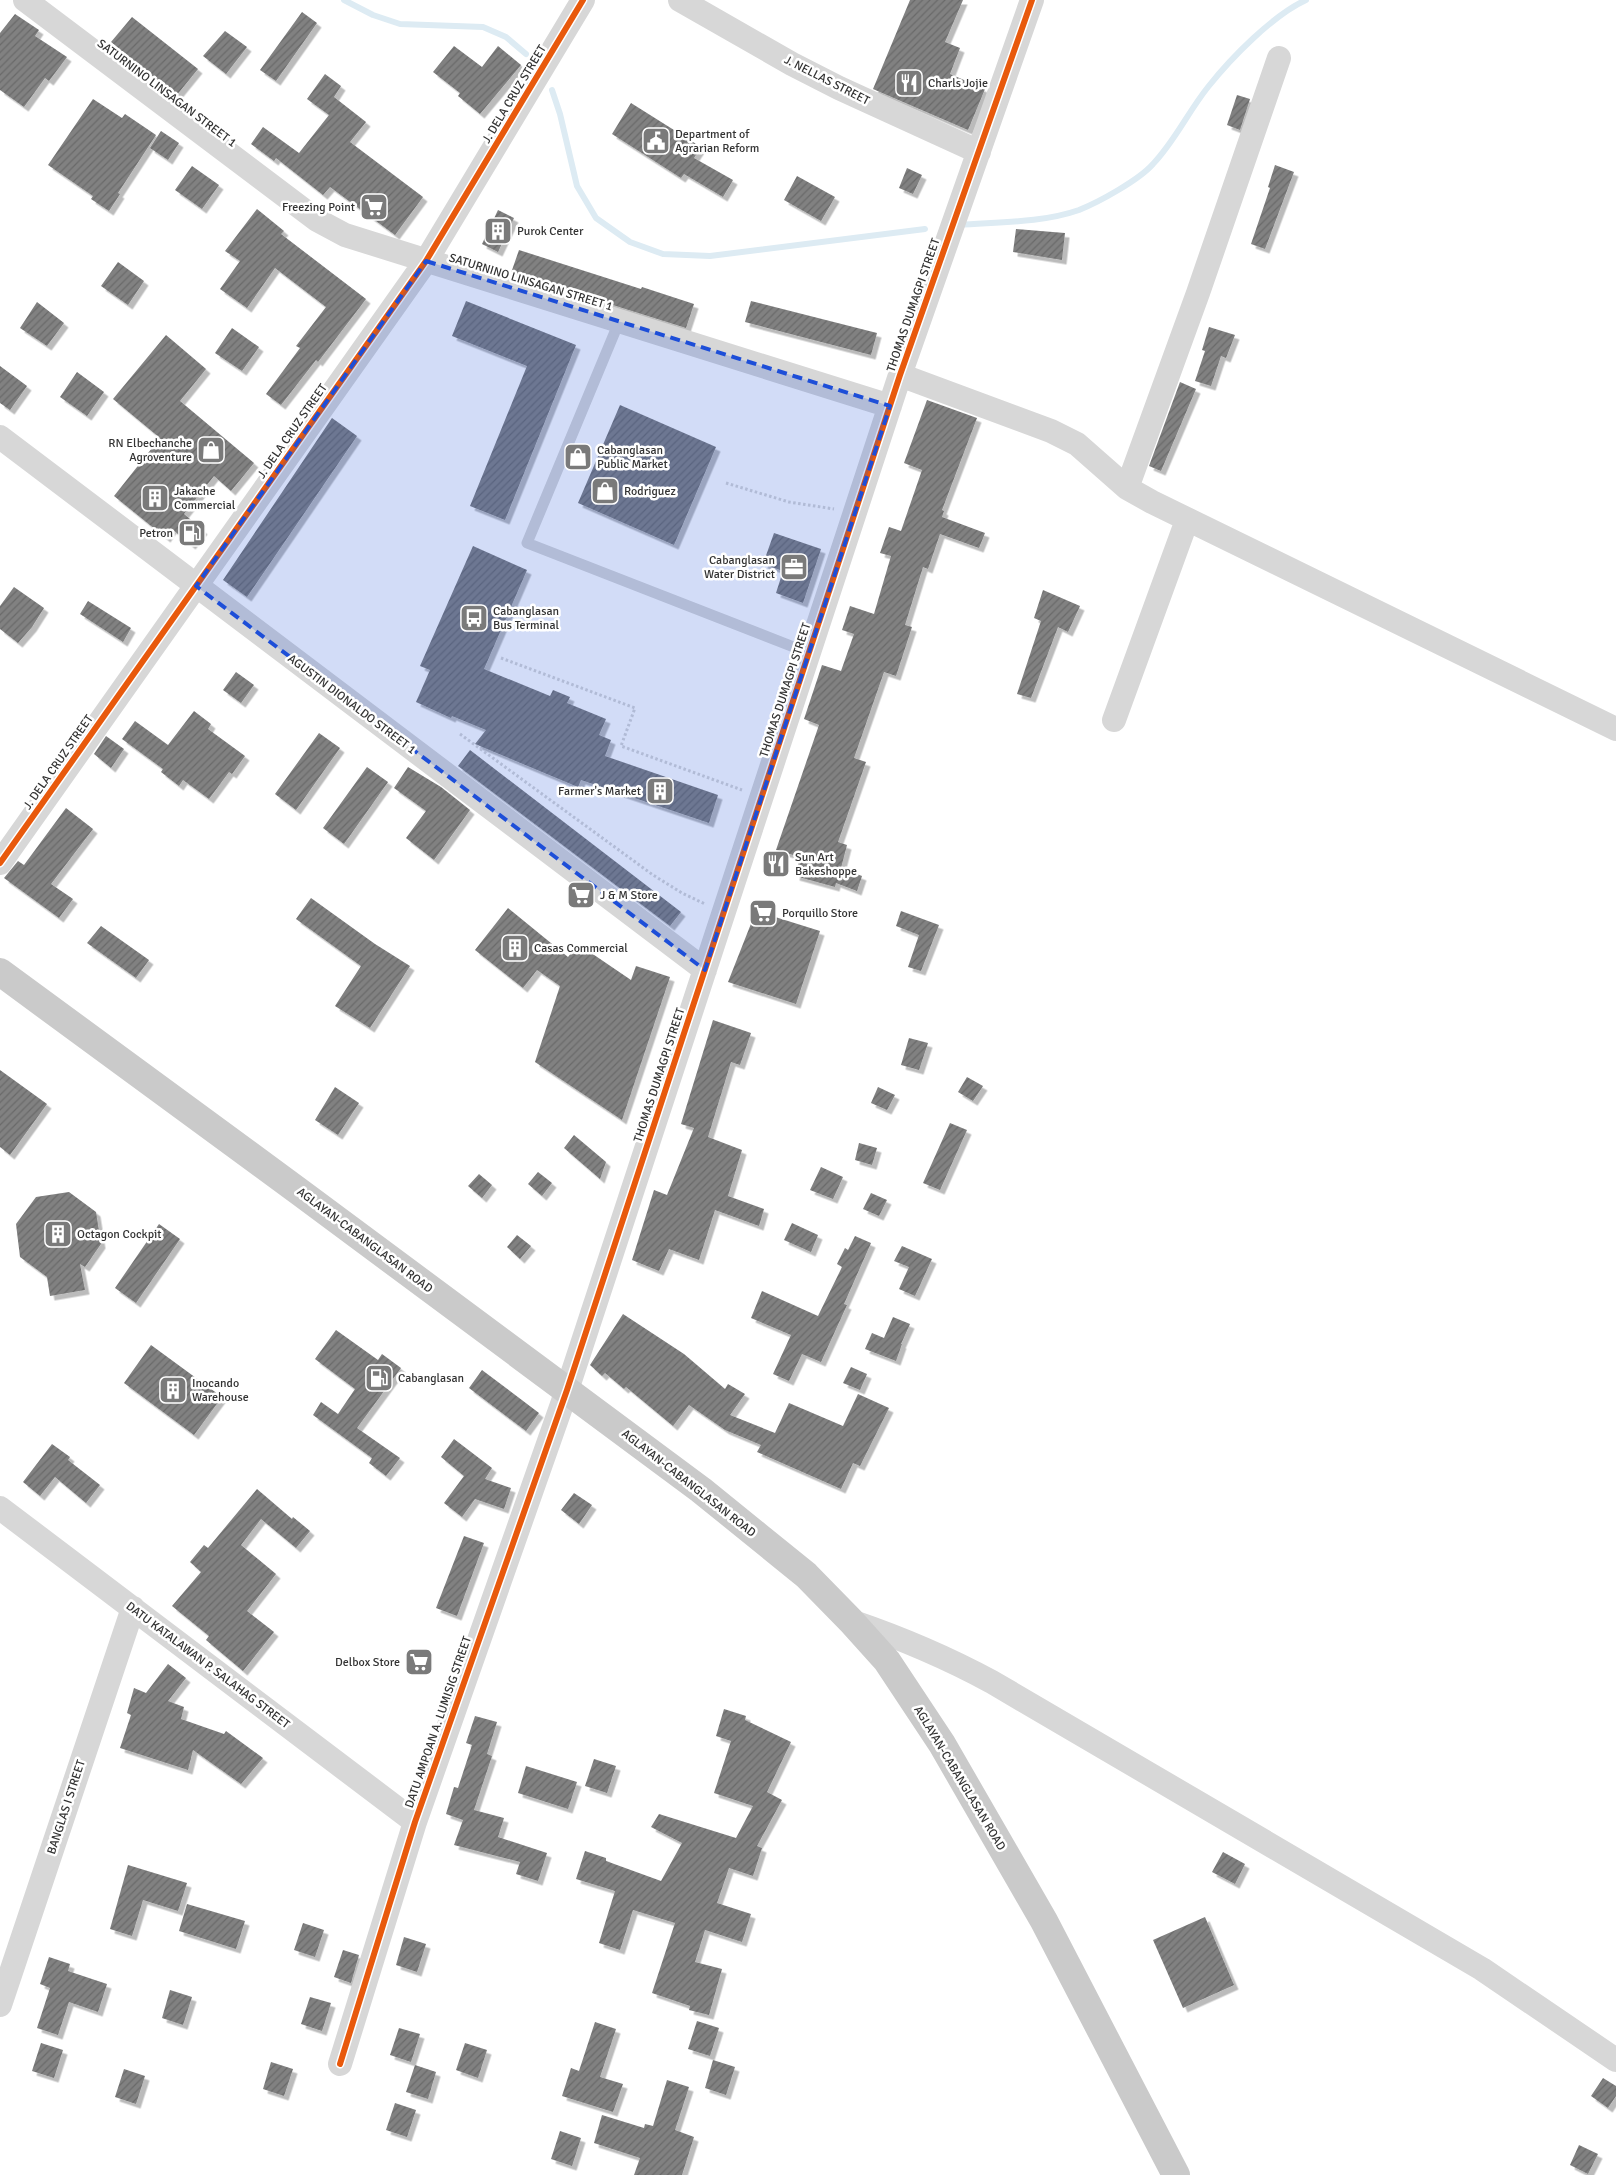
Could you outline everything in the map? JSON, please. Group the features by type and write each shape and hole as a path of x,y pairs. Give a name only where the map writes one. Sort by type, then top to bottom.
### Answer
{"main road":[{"name":"AGLAYAN-CABANGLASAN ROAD","path":"0,972 567,1390 762,1539 806,1575 851,1621 887,1661 942,1744 1044,1921 1176,2175"}],"street":[{"name":"SATURNINO LINSAGAN STREET 1","path":"25,0 317,220 345,235 890,406"},
{"name":"J. DELA CRUZ STREET","path":"0,863 426,261 584,0"},
{"name":"J. NELLAS STREET","path":"680,0 792,64 839,88 979,152"},
{"name":"THOMAS DUMAGPI STREET","path":"567,1390 900,375 1032,0"},
{"path":"1126,488 1198,293 1279,58"},
{"path":"900,375 1052,431 1077,444 1126,488 1187,520 1616,729"},
{"name":"AGUSTIN DIONALDO STREET 1","path":"0,437 705,970"},
{"path":"1114,720 1187,520"},
{"name":"DATU AMPOAN A. LUMISIG STREET","path":"340,2064 415,1822 567,1390"},
{"name":"DATU KATALAWAN P. SALAHAG STREET","path":"0,1508 415,1822"},
{"name":"BANGLAS I STREET","path":"0,2005 133,1608"},
{"path":"851,1621 901,1638 939,1654 992,1682 1482,1969 1616,2060"}],"lane":[{"path":"619,322 526,543 809,653"}],"path":[{"path":"726,483 789,502 855,511"},
{"path":"501,658 635,708 621,746 761,798"},
{"path":"460,734 669,885 695,900 724,912"}],"highlighted area":[{"path":"426,261 890,406 705,970 196,586"}],"building":[{"path":"910,0 963,0 945,42 960,48 950,74 985,89 968,130 873,89"},
{"path":"302,12 317,23 276,81 260,70"},
{"path":"15,14 39,30 35,36 67,57 49,81 45,78 24,107 0,90 0,33"},
{"path":"132,17 198,69 176,96 111,42"},
{"path":"225,31 247,47 226,74 203,56"},
{"path":"454,46 482,67 498,46 521,65 480,114 458,96 460,93 433,72"},
{"path":"325,74 341,86 334,97 366,122 350,142 423,197 395,235 330,187 323,195 276,158 274,161 251,144 263,127 299,153 329,115 307,99"},
{"path":"1237,95 1250,99 1240,130 1227,125"},
{"path":"93,99 122,118 125,114 156,135 118,193 120,194 109,211 91,199 93,196 48,165"},
{"name":"Department of Agrarian Reform","path":"631,103 701,147 694,158 733,180 723,197 684,174 681,178 612,134"},
{"path":"161,131 179,143 168,160 150,148"},
{"path":"1275,165 1294,172 1265,249 1251,244 1270,188 1268,187"},
{"path":"192,166 219,185 202,209 175,190"},
{"path":"907,168 922,175 913,194 899,188"},
{"path":"797,176 835,197 821,221 784,200"},
{"path":"257,209 284,231 281,234 366,299 318,362 316,360 281,405 266,394 300,348 296,346 326,307 275,268 247,308 220,289 240,261 225,251"},
{"name":"Purok Center","path":"498,210 514,218 498,252 482,244"},
{"path":"1016,229 1065,233 1062,260 1013,252"},
{"path":"519,250 694,304 686,328 511,273"},
{"path":"118,262 144,281 128,305 101,286"},
{"path":"466,301 576,345 505,520 470,506 527,366 452,336"},
{"path":"751,301 877,333 871,355 745,322"},
{"path":"37,302 64,323 47,346 20,328"},
{"path":"1209,327 1235,335 1226,358 1221,356 1211,386 1195,381 1205,351 1202,350"},
{"path":"232,328 259,347 242,371 215,353"},
{"path":"166,335 206,369 180,401 254,463 231,491 214,476 184,514 203,530 191,545 172,529 166,538 114,496 160,438 113,399"},
{"path":"0,366 27,386 10,410 0,403"},
{"path":"77,372 104,392 87,416 60,397"},
{"path":"1180,382 1196,389 1161,471 1149,466"},
{"path":"927,400 977,418 942,510 944,511 942,517 985,533 979,548 940,534 928,569 923,567 905,625 912,627 896,676 884,672 854,758 866,762 838,842 847,845 841,868 862,876 857,891 836,883 835,887 795,876 800,857 776,850 819,725 804,719 822,665 841,671 854,634 842,630 850,606 874,614 891,556 880,553 889,527 901,531 922,470 904,463"},
{"path":"620,405 716,447 674,545 578,503"},
{"path":"332,418 357,436 247,597 223,580"},
{"name":"Cabanglasan Water District","path":"774,533 821,549 803,603 776,593 783,571 763,564"},
{"path":"473,546 527,570 484,669 550,696 553,690 570,697 567,703 606,719 599,735 611,740 605,756 718,795 709,823 581,780 578,787 475,744 486,730 452,716 451,718 416,702 430,670 420,666"},
{"path":"14,587 44,608 32,627 18,643 0,629 0,606"},
{"path":"1043,590 1080,606 1068,632 1058,627 1031,698 1017,694 1041,621 1034,618"},
{"path":"88,601 131,628 123,642 80,614"},
{"path":"236,672 254,685 241,703 223,690"},
{"path":"194,711 211,724 208,729 245,756 232,774 229,772 209,799 183,780 179,786 161,772 163,769 122,739 135,721 168,745"},
{"path":"319,733 340,748 296,810 275,794"},
{"path":"106,736 124,749 111,768 94,754"},
{"path":"470,750 681,912 670,926 458,766"},
{"path":"367,767 388,782 344,844 323,828"},
{"path":"408,767 441,787 470,810 434,860 406,838 426,811 394,788"},
{"path":"66,808 93,829 51,884 73,899 59,918 4,878 18,861 24,865"},
{"path":"311,898 375,944 410,966 370,1028 335,1006 361,966 296,919"},
{"path":"508,908 568,957 578,944 631,980 636,966 670,977 622,1120 535,1062 560,986 537,970 523,988 475,950"},
{"path":"756,911 820,931 796,1004 728,982"},
{"path":"901,911 939,925 921,971 908,967 919,935 896,926"},
{"path":"101,926 149,960 136,978 87,943"},
{"path":"713,1020 751,1033 740,1065 731,1062 708,1137 742,1150 728,1196 764,1209 759,1226 715,1210 699,1260 669,1249 659,1271 632,1260 654,1190 667,1195 694,1128 681,1124"},
{"path":"909,1038 928,1043 919,1070 901,1065"},
{"path":"0,1070 47,1104 10,1155 0,1147"},
{"path":"967,1077 983,1086 973,1101 958,1092"},
{"path":"335,1087 359,1103 338,1135 315,1120"},
{"path":"878,1087 895,1095 887,1110 871,1103"},
{"path":"950,1123 967,1130 940,1190 923,1183"},
{"path":"574,1135 606,1162 600,1179 564,1148"},
{"path":"859,1143 877,1148 872,1165 855,1160"},
{"path":"821,1167 843,1177 833,1199 810,1190"},
{"path":"538,1172 552,1183 542,1196 528,1184"},
{"path":"479,1174 492,1185 482,1198 468,1186"},
{"name":"Octagon Cockpit","path":"69,1192 96,1212 101,1244 85,1267 80,1264 85,1290 50,1296 47,1277 20,1257 16,1224 36,1197"},
{"path":"871,1193 887,1200 879,1216 863,1209"},
{"path":"792,1223 818,1235 811,1252 784,1240"},
{"path":"159,1224 180,1239 136,1303 115,1288"},
{"path":"517,1235 531,1246 520,1259 507,1247"},
{"path":"855,1236 871,1243 844,1304 847,1305 821,1362 802,1354 789,1381 773,1374 791,1335 751,1318 762,1291 818,1316 842,1267 837,1264 845,1248 848,1250"},
{"path":"902,1246 932,1259 915,1296 899,1289 909,1267 894,1261"},
{"path":"623,1314 684,1354 725,1389 728,1384 745,1394 730,1415 775,1433 789,1403 843,1426 858,1394 889,1408 860,1466 853,1463 841,1489 757,1452 761,1445 725,1430 689,1405 673,1426 626,1387 624,1389 605,1373 602,1376 590,1365"},
{"path":"893,1317 910,1324 896,1361 865,1349 872,1333 884,1338"},
{"path":"336,1330 378,1360 382,1354 401,1368 357,1428 400,1458 386,1476 369,1463 372,1458 313,1415 321,1402 338,1414 355,1389 315,1359"},
{"name":"Inocando Warehouse","path":"151,1345 222,1397 194,1435 124,1383"},
{"path":"851,1367 867,1374 860,1390 843,1383"},
{"path":"482,1370 539,1413 526,1431 469,1388"},
{"path":"454,1439 492,1468 485,1479 511,1488 504,1509 475,1499 462,1517 444,1503 464,1476 441,1457"},
{"path":"52,1444 70,1457 68,1460 100,1485 86,1503 55,1477 40,1496 23,1482"},
{"path":"257,1489 292,1519 293,1517 310,1531 296,1548 261,1519 241,1545 276,1574 247,1611 274,1632 243,1671 206,1640 209,1636 172,1606 201,1572 190,1562 204,1545 208,1548"},
{"path":"574,1493 592,1505 579,1524 561,1510"},
{"path":"464,1536 484,1543 457,1616 436,1608"},
{"path":"168,1664 186,1678 168,1701 184,1707 181,1719 224,1734 226,1731 263,1758 241,1784 193,1750 188,1770 120,1748 131,1715 127,1713 134,1688 146,1693"},
{"path":"724,1709 746,1716 745,1720 791,1742 767,1792 782,1800 757,1846 762,1848 753,1876 729,1868 717,1903 751,1914 742,1942 705,1930 695,1962 722,1969 709,2015 689,2010 690,2006 652,1993 675,1923 633,1910 620,1950 599,1943 615,1891 576,1879 585,1851 606,1858 606,1861 661,1881 682,1843 651,1827 659,1814 736,1838 753,1806 714,1793 731,1741 716,1736"},
{"path":"475,1716 497,1722 487,1754 492,1756 474,1810 504,1818 498,1837 547,1853 538,1881 516,1874 520,1862 454,1845 463,1820 446,1814 454,1787 458,1788 472,1745 466,1743"},
{"path":"594,1759 616,1766 607,1793 585,1786"},
{"path":"526,1766 577,1782 568,1809 518,1793"},
{"path":"1223,1852 1245,1864 1235,1884 1212,1872"},
{"path":"128,1865 187,1883 178,1911 143,1900 132,1936 110,1929"},
{"path":"187,1904 245,1921 236,1949 179,1931"},
{"path":"1205,1917 1234,1985 1183,2008 1153,1940"},
{"path":"303,1923 324,1930 315,1957 294,1950"},
{"path":"404,1937 426,1944 417,1972 396,1965"},
{"path":"343,1950 359,1955 351,1983 334,1977"},
{"path":"49,1957 70,1964 68,1971 107,1984 98,2012 69,2002 58,2035 37,2028 50,1988 40,1984"},
{"path":"170,1990 192,1997 183,2025 162,2018"},
{"path":"310,1997 331,2003 322,2031 301,2024"},
{"path":"697,2021 719,2028 710,2056 688,2049"},
{"path":"595,2022 616,2029 600,2077 623,2084 613,2112 562,2096 571,2068 579,2071"},
{"path":"399,2028 420,2034 411,2062 390,2055"},
{"path":"41,2043 63,2050 54,2078 32,2071"},
{"path":"465,2043 487,2050 478,2078 456,2070"},
{"path":"713,2060 735,2067 726,2095 705,2088"},
{"path":"271,2062 293,2069 284,2096 263,2089"},
{"path":"415,2065 436,2072 428,2099 406,2092"},
{"path":"124,2069 145,2076 136,2104 115,2097"},
{"path":"1603,2078 1616,2086 1616,2096 1608,2108 1591,2096"},
{"path":"667,2080 689,2087 675,2130 694,2137 682,2175 634,2175 640,2158 594,2143 602,2115 644,2128 645,2124 653,2126"},
{"path":"395,2103 416,2110 407,2137 386,2130"},
{"path":"560,2131 581,2138 572,2166 551,2159"},
{"path":"1579,2145 1598,2154 1588,2174 1570,2165"}],"waterway":[{"path":"344,0 373,15 400,24 483,27 506,37 526,54"},
{"path":"959,225 1020,221 1065,214 1079,210 1108,196 1129,183 1147,170 1161,155 1194,106 1228,63 1267,26 1306,0"},
{"path":"552,90 560,114 577,186 596,218 630,242 663,254 710,256 925,229"}],"cycle path":[{"path":"0,863 426,261 583,0"},
{"path":"340,2064 415,1822 567,1390 900,375 1032,0"}],"place":[{"name":"Charls Jojie","path":"909,83"},
{"name":"Department of Agrarian Reform","path":"656,141"},
{"name":"Freezing Point","path":"374,207"},
{"name":"Purok Center","path":"498,231"},
{"name":"RN Elbechanche Agroventure","path":"211,450"},
{"name":"Cabanglasan Public Market","path":"578,457"},
{"name":"Rodriguez","path":"605,491"},
{"name":"Jakache Commercial","path":"155,498"},
{"name":"Petron","path":"192,533"},
{"name":"Cabanglasan Water District","path":"794,567"},
{"name":"Cabanglasan Bus Terminal","path":"474,618"},
{"name":"Farmer's Market","path":"660,791"},
{"name":"Sun Art Bakeshoppe","path":"776,864"},
{"name":"J & M Store","path":"581,895"},
{"name":"Porquillo Store","path":"763,913"},
{"name":"Casas Commercial","path":"515,948"},
{"name":"Octagon Cockpit","path":"58,1234"},
{"name":"Cabanglasan","path":"379,1378"},
{"name":"Inocando Warehouse","path":"173,1390"},
{"name":"Delbox Store","path":"419,1662"}]}
